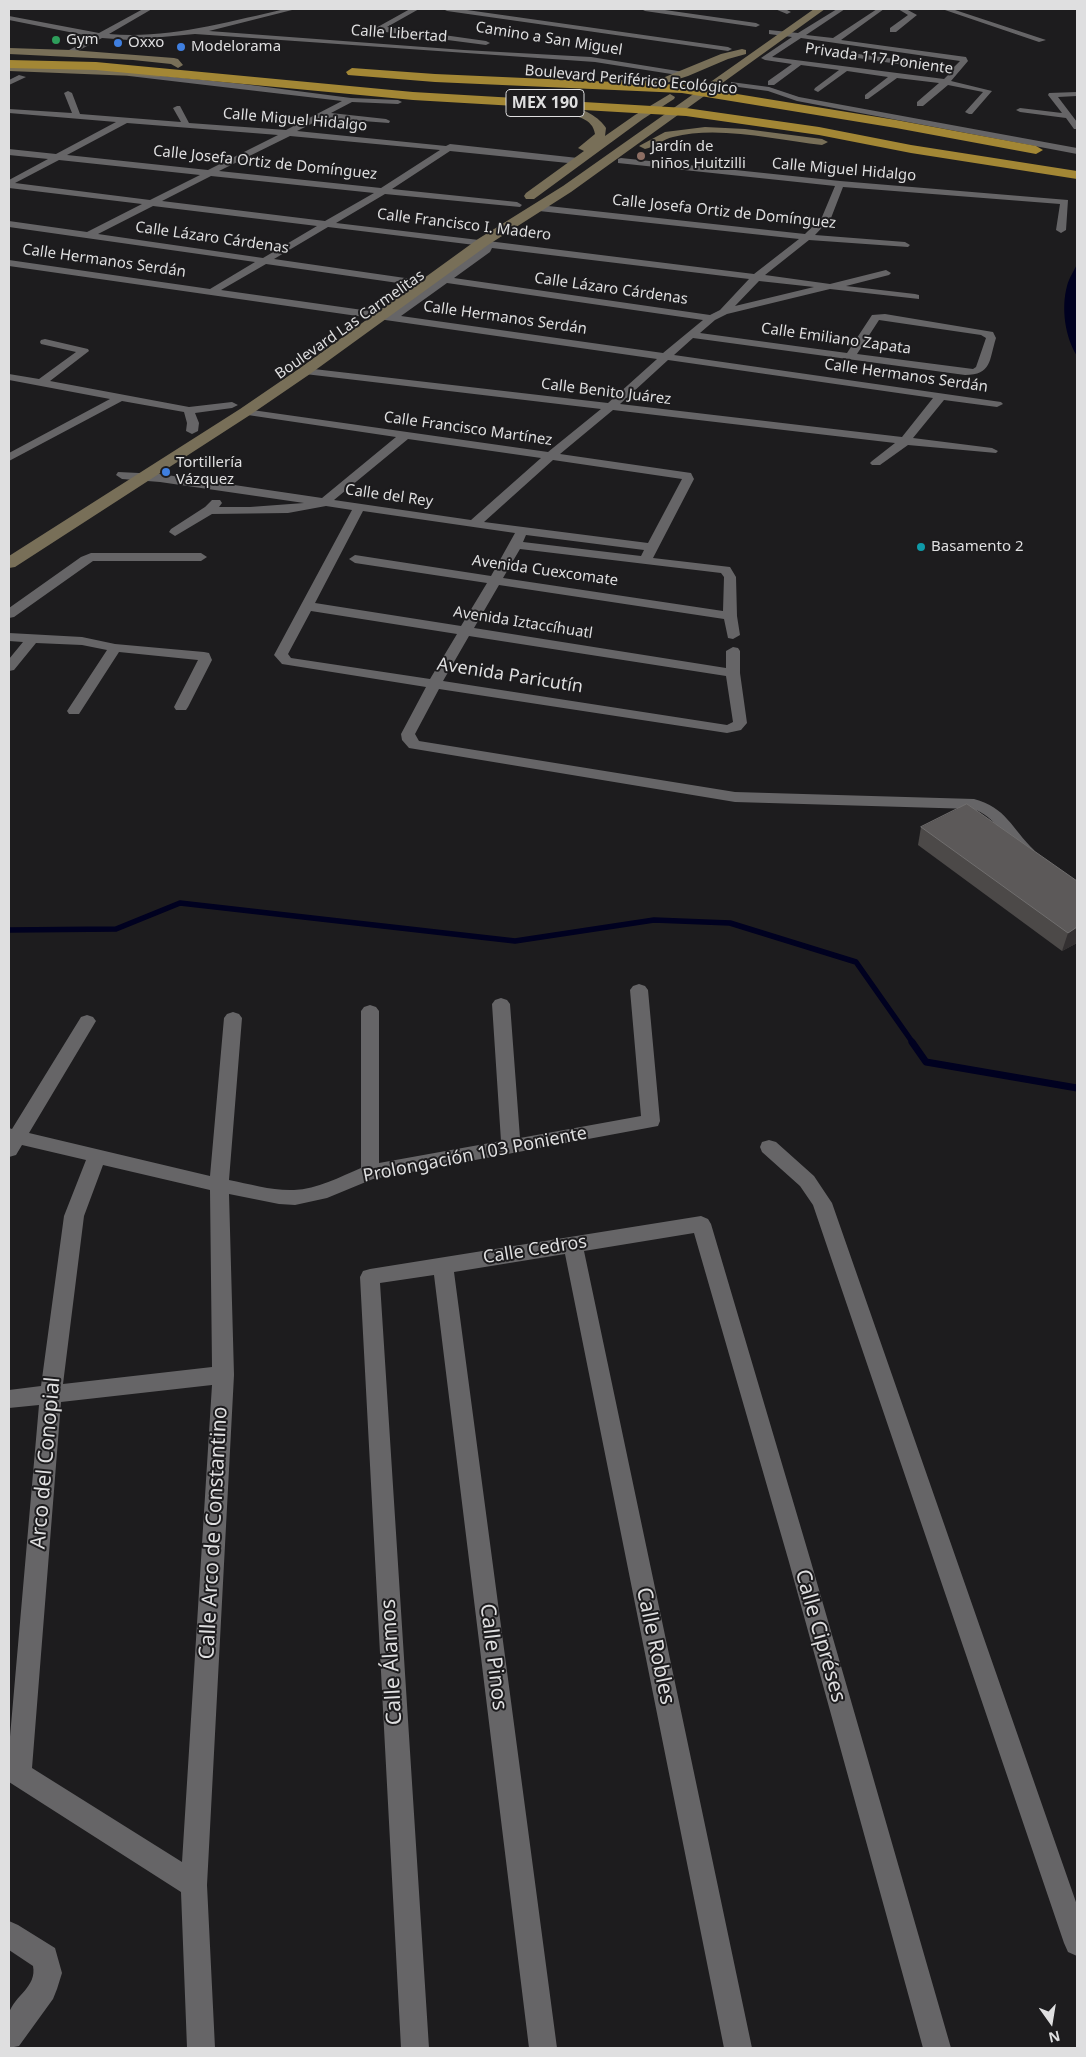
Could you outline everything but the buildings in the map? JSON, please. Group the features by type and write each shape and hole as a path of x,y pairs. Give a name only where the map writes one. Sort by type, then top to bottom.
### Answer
{"highway":[{"path":"9,55 70,56 318,74"},
{"name":"Boulevard Periférico Ecológico","path":"9,64 96,66 413,96 686,112 820,131 921,151 1077,175"},
{"name":"Boulevard Periférico Ecológico","path":"587,84 337,73 637,94 720,102 1077,159"},
{"path":"587,84 682,89 896,124 1077,159"},
{"path":"413,96 641,116 957,162 1077,175"}],"main road":[{"name":"Boulevard Las Carmelitas","path":"9,563 143,477 239,409 276,378 376,314 476,241 517,206 641,116 742,52 773,37 785,34 820,9"},
{"path":"785,10 788,18 773,37 765,58 726,91 789,107"},
{"name":"Boulevard Las Carmelitas","path":"9,547 192,431 239,409 305,372 412,282 476,241 539,208 567,189 702,93 773,37"},
{"path":"9,51 72,52 174,61 178,65"},
{"path":"587,84 660,82 684,74 724,55 742,52"},
{"name":"Boulevard Periférico Ecológico","path":"9,68 206,76"},
{"path":"566,110 592,119 601,130 601,134 597,139 577,152 575,155 578,161"},
{"path":"567,189 581,185 662,137 690,131 737,132 822,142"}],"street":[{"path":"72,52 148,9"},
{"path":"9,18 101,36 147,37 195,32 258,12 293,9"},
{"path":"352,44 414,9"},
{"path":"447,9 728,49"},
{"path":"645,9 756,25"},
{"path":"765,58 842,9"},
{"path":"834,41 881,9"},
{"path":"893,30 913,15 901,9"},
{"path":"946,9 1042,40"},
{"path":"729,20 736,14"},
{"name":"Calle Libertad","path":"195,32 601,60"},
{"name":"Camino a San Miguel","path":"373,32 601,60 684,74"},
{"path":"785,34 964,59 946,82 920,104"},
{"path":"885,60 898,49"},
{"path":"848,55 956,70"},
{"name":"Privada 117 Poniente","path":"765,58 946,82 988,91 970,112"},
{"path":"771,83 800,62"},
{"path":"818,90 846,68"},
{"path":"104,72 243,86 351,100 398,102"},
{"path":"868,97 894,76"},
{"path":"9,83 22,77"},
{"path":"734,84 763,88 797,99 872,114 1072,136"},
{"path":"68,92 77,116"},
{"path":"1077,94 1052,95 1069,116 1072,136 1077,151"},
{"path":"89,235 351,100"},
{"path":"177,108 186,124"},
{"path":"1020,110 1069,116"},
{"name":"Calle Miguel Hidalgo","path":"9,111 450,147 578,161"},
{"path":"322,115 386,121"},
{"path":"9,184 126,120"},
{"path":"213,291 263,260 383,192 450,147"},
{"name":"Calle Josefa Ortiz de Domínguez","path":"9,152 212,172 517,206"},
{"name":"Calle Miguel Hidalgo","path":"621,161 840,184 1065,202 1061,230"},
{"name":"Calle Francisco I. Madero","path":"9,184 325,225 476,241 915,297"},
{"path":"724,312 757,277 807,237 826,218 840,184"},
{"name":"Calle Josefa Ortiz de Domínguez","path":"539,208 807,237 905,245"},
{"name":"Calle Lázaro Cárdenas","path":"9,224 412,282"},
{"path":"9,236 25,226"},
{"name":"Boulevard Las Carmelitas","path":"376,314 397,314 447,280 487,250 488,246 476,241"},
{"name":"Calle Hermanos Serdán","path":"9,263 997,404"},
{"path":"474,524 711,318 724,312 886,273"},
{"name":"Calle Lázaro Cárdenas","path":"447,280 711,318"},
{"name":"Calle Emiliano Zapata","path":"693,335 850,356 975,372 980,369 991,338 989,334 885,317 876,318 850,356"},
{"path":"41,382 84,351 45,342"},
{"name":"Calle Benito Juárez","path":"305,372 992,451"},
{"name":"Calle Francisco Martínez","path":"9,377 189,410 239,409 405,436 688,476 651,547"},
{"path":"876,463 904,442 941,396"},
{"path":"9,458 121,398"},
{"path":"189,410 193,423 192,431"},
{"path":"209,510 250,512 323,503 405,436"},
{"name":"Calle del Rey","path":"122,475 651,547"},
{"path":"175,532 209,510 228,490"},
{"path":"308,606 359,508"},
{"path":"522,530 516,545 434,684 408,734 409,740 414,744 735,797 974,804 986,807 994,812 1022,849 1039,863"},
{"path":"516,545 646,559 725,570 730,577 730,616 733,635"},
{"path":"646,559 651,547"},
{"path":"9,614 91,557 201,558"},
{"name":"Avenida Cuexcomate","path":"355,559 730,616"},
{"name":"Avenida Iztaccíhuatl","path":"308,606 734,673"},
{"name":"Avenida Paricutín","path":"308,606 281,655 287,661 727,729 736,728 740,723 734,673"},
{"path":"9,637 82,641 115,648 204,656 205,660 181,707"},
{"path":"9,667 33,638"},
{"path":"74,711 115,648"},
{"path":"733,651 734,673"},
{"name":"Prolongación 103 Poniente","path":"12,1141 97,1156 219,1186 279,1197 295,1198 320,1193 370,1172 651,1122 639,990"},
{"path":"501,1004 511,1148"},
{"path":"370,1011 370,1172"},
{"name":"Calle Arco de Constantino","path":"200,2048 194,1885 223,1375 219,1186 233,1018"},
{"path":"12,1141 86,1021"},
{"path":"769,1147 807,1180 822,1202 1077,1943"},
{"name":"Arco del Conopial","path":"14,1771 50,1394 74,1216 97,1156"},
{"name":"Calle Cedros","path":"370,1277 701,1224"},
{"name":"Calle Cipréses","path":"701,1224 800,1562 937,2048"},
{"name":"Calle Robles","path":"572,1244 738,2048"},
{"name":"Calle Pinos","path":"443,1265 543,2048"},
{"name":"Calle Álamos","path":"370,1277 415,2048"},
{"path":"9,1399 223,1375"},
{"path":"14,1771 194,1885"},
{"path":"9,1934 44,1958 48,1973 43,1989 9,2036"}],"water":[{"path":"1077,264 1077,356 1067,331 1064,304 1068,283"}],"waterway":[{"path":"9,930 116,929 180,903 515,941 654,920 730,923 856,962 913,1043"},
{"path":"912,1042 926,1062 1077,1088"}],"place":[{"name":"Gym","path":"56,40"},
{"name":"Oxxo","path":"118,43"},
{"name":"Modelorama","path":"181,47"},
{"name":"Jardín de niños Huitzilli","path":"641,156"},
{"name":"Tortillería Vázquez","path":"166,472"},
{"name":"Basamento 2","path":"921,547"}]}
